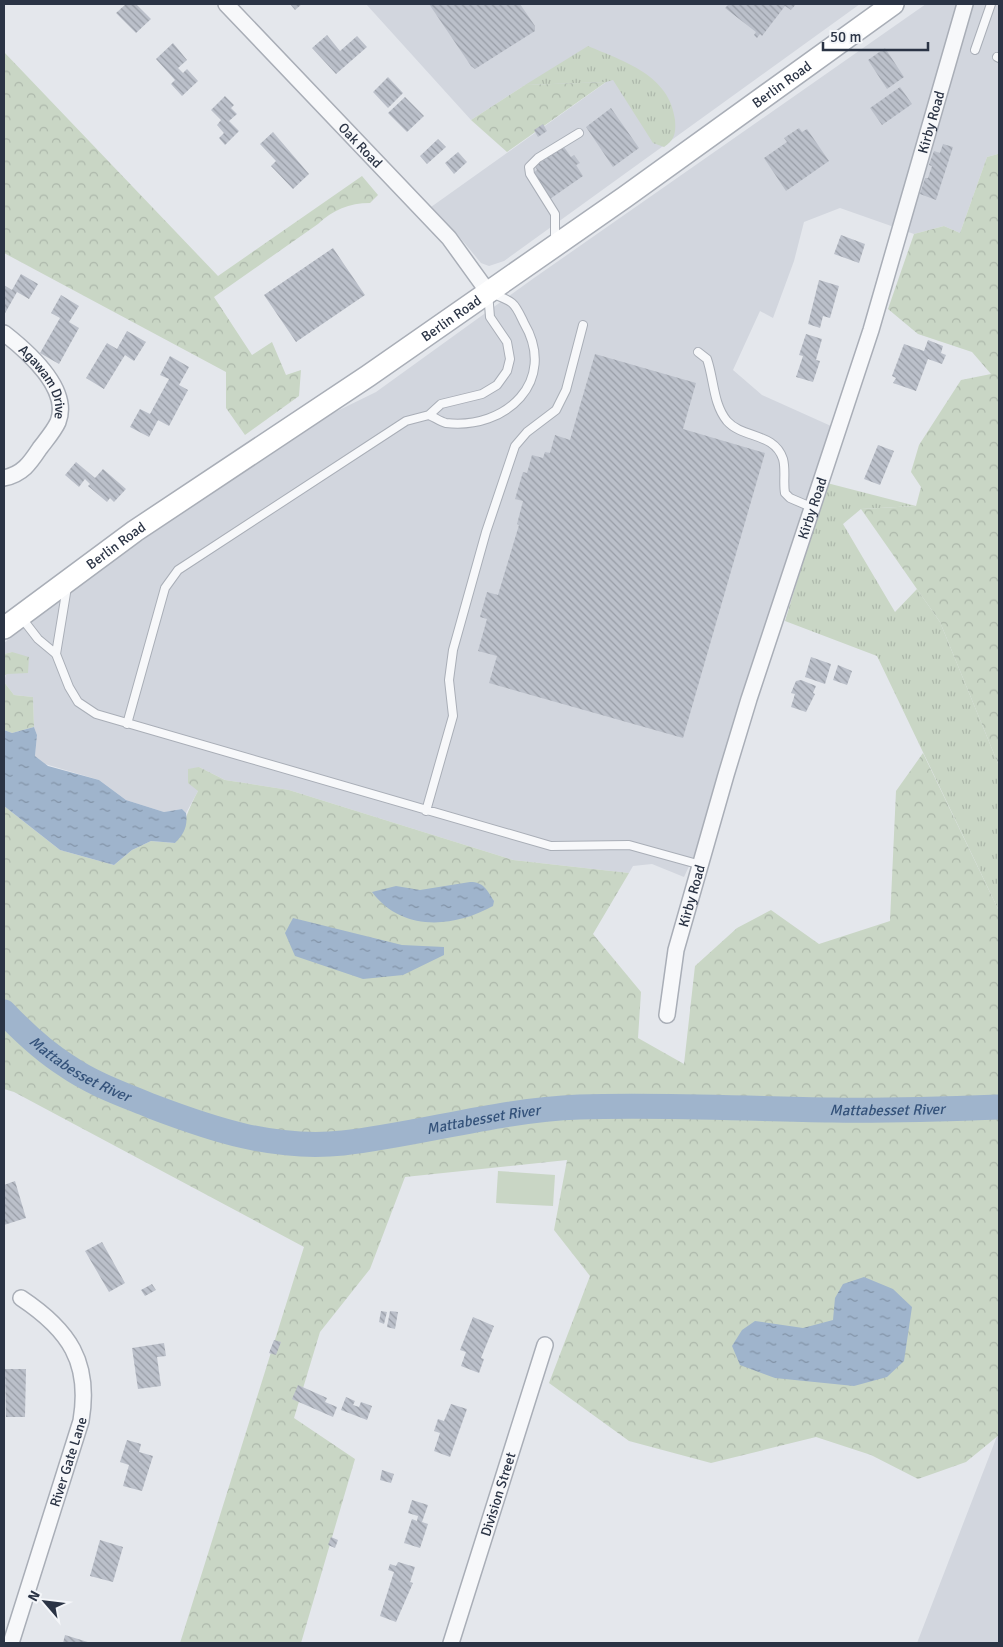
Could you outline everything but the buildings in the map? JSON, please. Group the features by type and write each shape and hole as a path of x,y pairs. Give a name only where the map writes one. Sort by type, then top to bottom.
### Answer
{"main road":[{"name":"Berlin Road","path":"12,622 142,526 368,376 676,161 893,4"}],"street":[{"name":"Oak Road","path":"226,4 449,238 488,292"},
{"name":"Kirby Road","path":"667,1015 676,950 749,699 879,305 965,4"},
{"name":"Agawam Drive","path":"4,333 21,346 55,385 59,407 58,422 27,466 17,475 4,478"},
{"name":"River Gate Lane","path":"11,1643 81,1421 84,1400 83,1379 77,1358 67,1338 52,1321 21,1298"},
{"name":"Division Street","path":"451,1643 546,1345"}],"lane":[{"path":"975,50 991,4"},
{"path":"555,244 555,214 530,174 529,167 538,158 579,133"},
{"path":"127,724 165,588 178,570 406,421 429,414 441,404 482,394 497,385 507,371 510,360 507,342 490,317 488,292 513,303 535,347 536,364 533,376 516,403 500,414 478,420 445,423 429,414"},
{"path":"426,811 453,716 449,680 453,650 489,522 515,446 527,432 556,410 566,390 583,325"},
{"path":"698,352 707,359 717,400 724,417 737,428 761,437 776,446 784,461 785,493 790,498 812,507"},
{"path":"56,654 62,611 70,578"},
{"path":"12,622 38,638 56,654 69,687 78,702 96,714 551,846 629,845 701,865"}],"shaded area":[{"path":"366,4 860,4 504,261 489,266 481,263 431,207 605,83 525,85 471,120"},
{"path":"926,4 999,4 998,154 987,157 960,233 944,226 914,234 840,208 804,222 794,261 773,318 760,311 733,370 762,395 831,426 718,771 703,836 684,877 652,864 633,866 629,873 513,860 289,790 225,780 199,767 198,791 186,813 182,809 164,812 126,800 99,780 45,764 35,756 37,735 34,727 33,697 14,695 4,682 12,652 4,654 4,643 95,573 325,417 376,392 534,278"},
{"path":"999,1431 999,1643 917,1643"}],"green space":[{"path":"588,46 630,64 655,81 671,105 675,120 674,135 671,142 664,147 653,143 613,80 606,82 525,85"},
{"path":"4,52 218,276 362,176 378,195 370,203 348,206 329,215 214,297 252,355 272,342 286,375 301,370 299,396 245,435 226,408 226,372 4,253"},
{"path":"606,82 507,152 471,120 525,85"},
{"path":"999,146 999,766 940,622 861,509 916,506 921,487 911,472 919,445 961,380 991,374 972,352 918,334 888,309 914,234 944,226 960,233 987,157 998,154"},
{"path":"827,483 916,506 861,509 843,524 895,612 917,589 940,622 999,766 999,911 877,656 785,621"},
{"path":"12,652 29,657 28,673 7,674 4,676 4,654"},
{"path":"4,682 14,695 33,697 34,727 12,733 4,730"},
{"path":"923,753 999,911 999,1435 966,1462 918,1479 871,1455 816,1437 711,1463 629,1441 549,1383 590,1276 554,1230 567,1160 405,1177 370,1269 320,1332 294,1418 355,1459 301,1643 180,1643 304,1247 14,1092 4,1089 4,806 60,850 114,865 132,850 151,841 175,843 198,791 188,783 188,769 199,767 225,780 289,790 513,860 629,873 593,934 641,992 638,1038 684,1064 695,966 737,928 771,910 819,944 890,921 896,791"},
{"path":"498,1171 555,1175 553,1206 496,1203"}],"water":[{"path":"34,727 37,735 35,756 48,766 99,780 126,800 164,812 182,809 186,813 186,822 181,836 175,843 151,841 132,850 114,865 60,850 4,806 4,730 12,733"},
{"path":"470,882 479,883 485,887 494,901 493,906 461,919 445,922 413,920 398,914 384,905 372,892 396,886 420,890"},
{"path":"293,918 402,945 444,947 444,955 403,975 363,979 295,956 285,933"},
{"path":"864,1277 893,1289 912,1307 904,1361 887,1377 854,1386 775,1378 740,1365 732,1346 742,1330 755,1321 803,1328 833,1320 835,1298 843,1284"}],"waterway":[{"name":"Mattabesset River","path":"4,1012 50,1054 87,1078 108,1088 175,1115 221,1130 269,1141 293,1144 343,1143 490,1117 579,1107 674,1106 854,1110 999,1107"}]}
